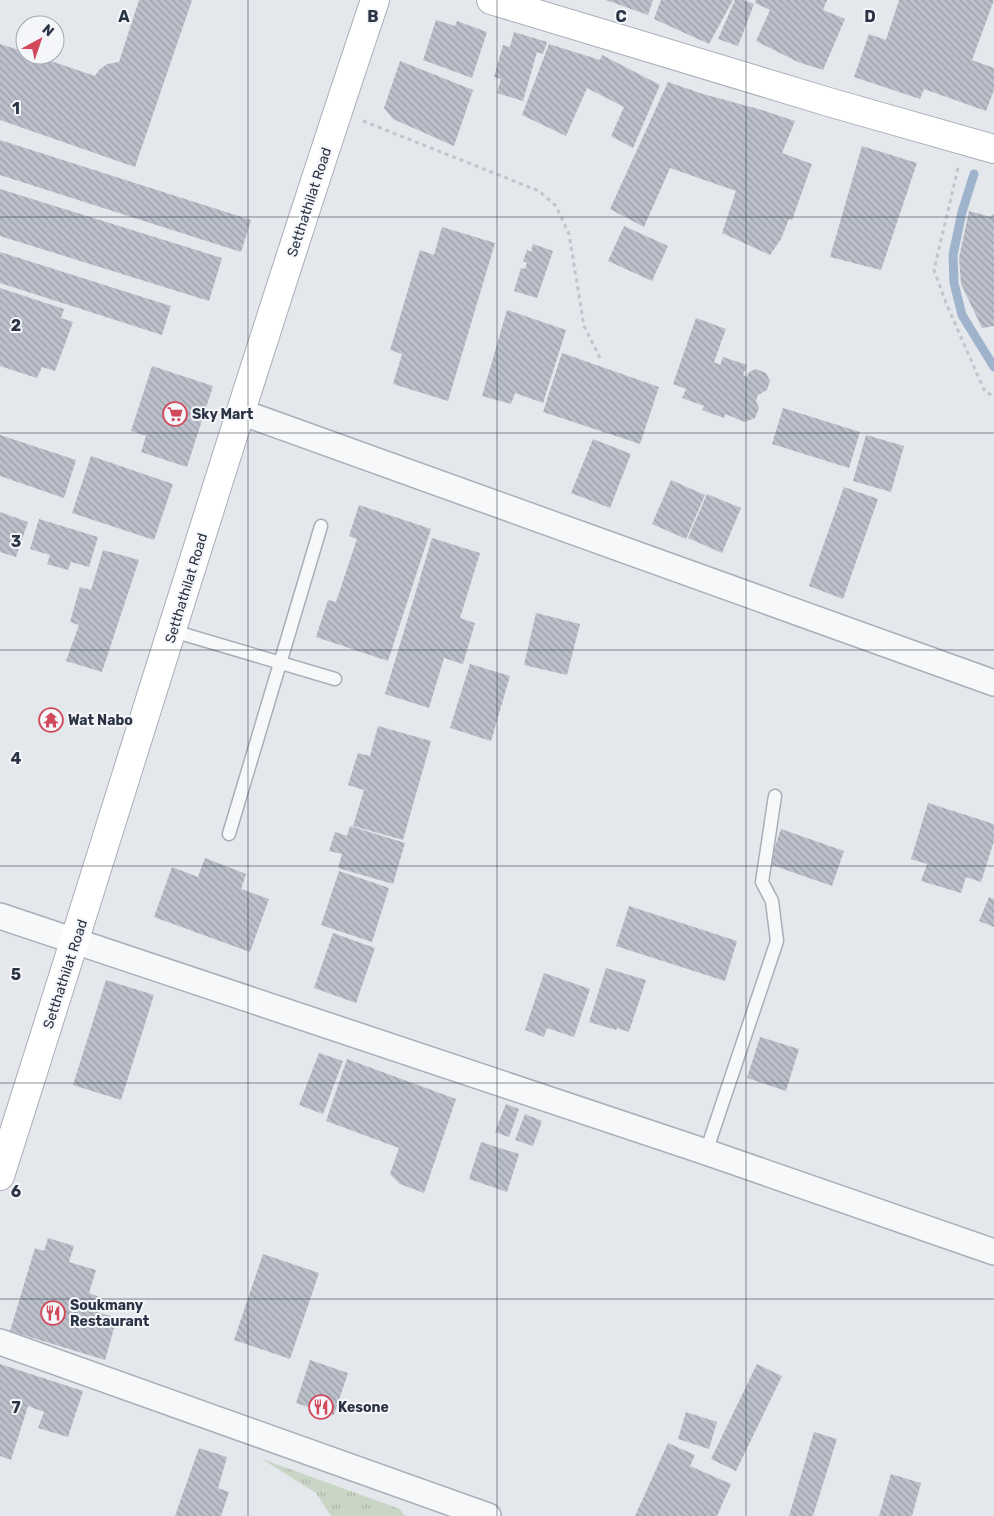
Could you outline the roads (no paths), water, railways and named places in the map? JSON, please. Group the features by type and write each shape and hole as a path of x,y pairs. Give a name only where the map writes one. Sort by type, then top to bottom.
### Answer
{"street":[{"name":"Setthathilat Road","path":"0,1176 76,941 241,412 375,0"},
{"path":"491,0 832,103 994,149"},
{"path":"241,412 994,684"},
{"path":"0,916 706,1152 994,1252"},
{"path":"0,1342 451,1510 488,1516"}],"lane":[{"path":"228,834 321,526"},
{"path":"173,631 335,679"},
{"path":"706,1152 777,941 772,901 762,882 775,796"}],"waterway":[{"path":"974,174 962,212 953,255 954,283 962,315 994,367"}],"place":[{"name":"Sky Mart","path":"175,414"},
{"name":"Wat Nabo","path":"51,720"},
{"name":"Soukmany Restaurant","path":"53,1313"},
{"name":"Kesone","path":"321,1407"}]}
